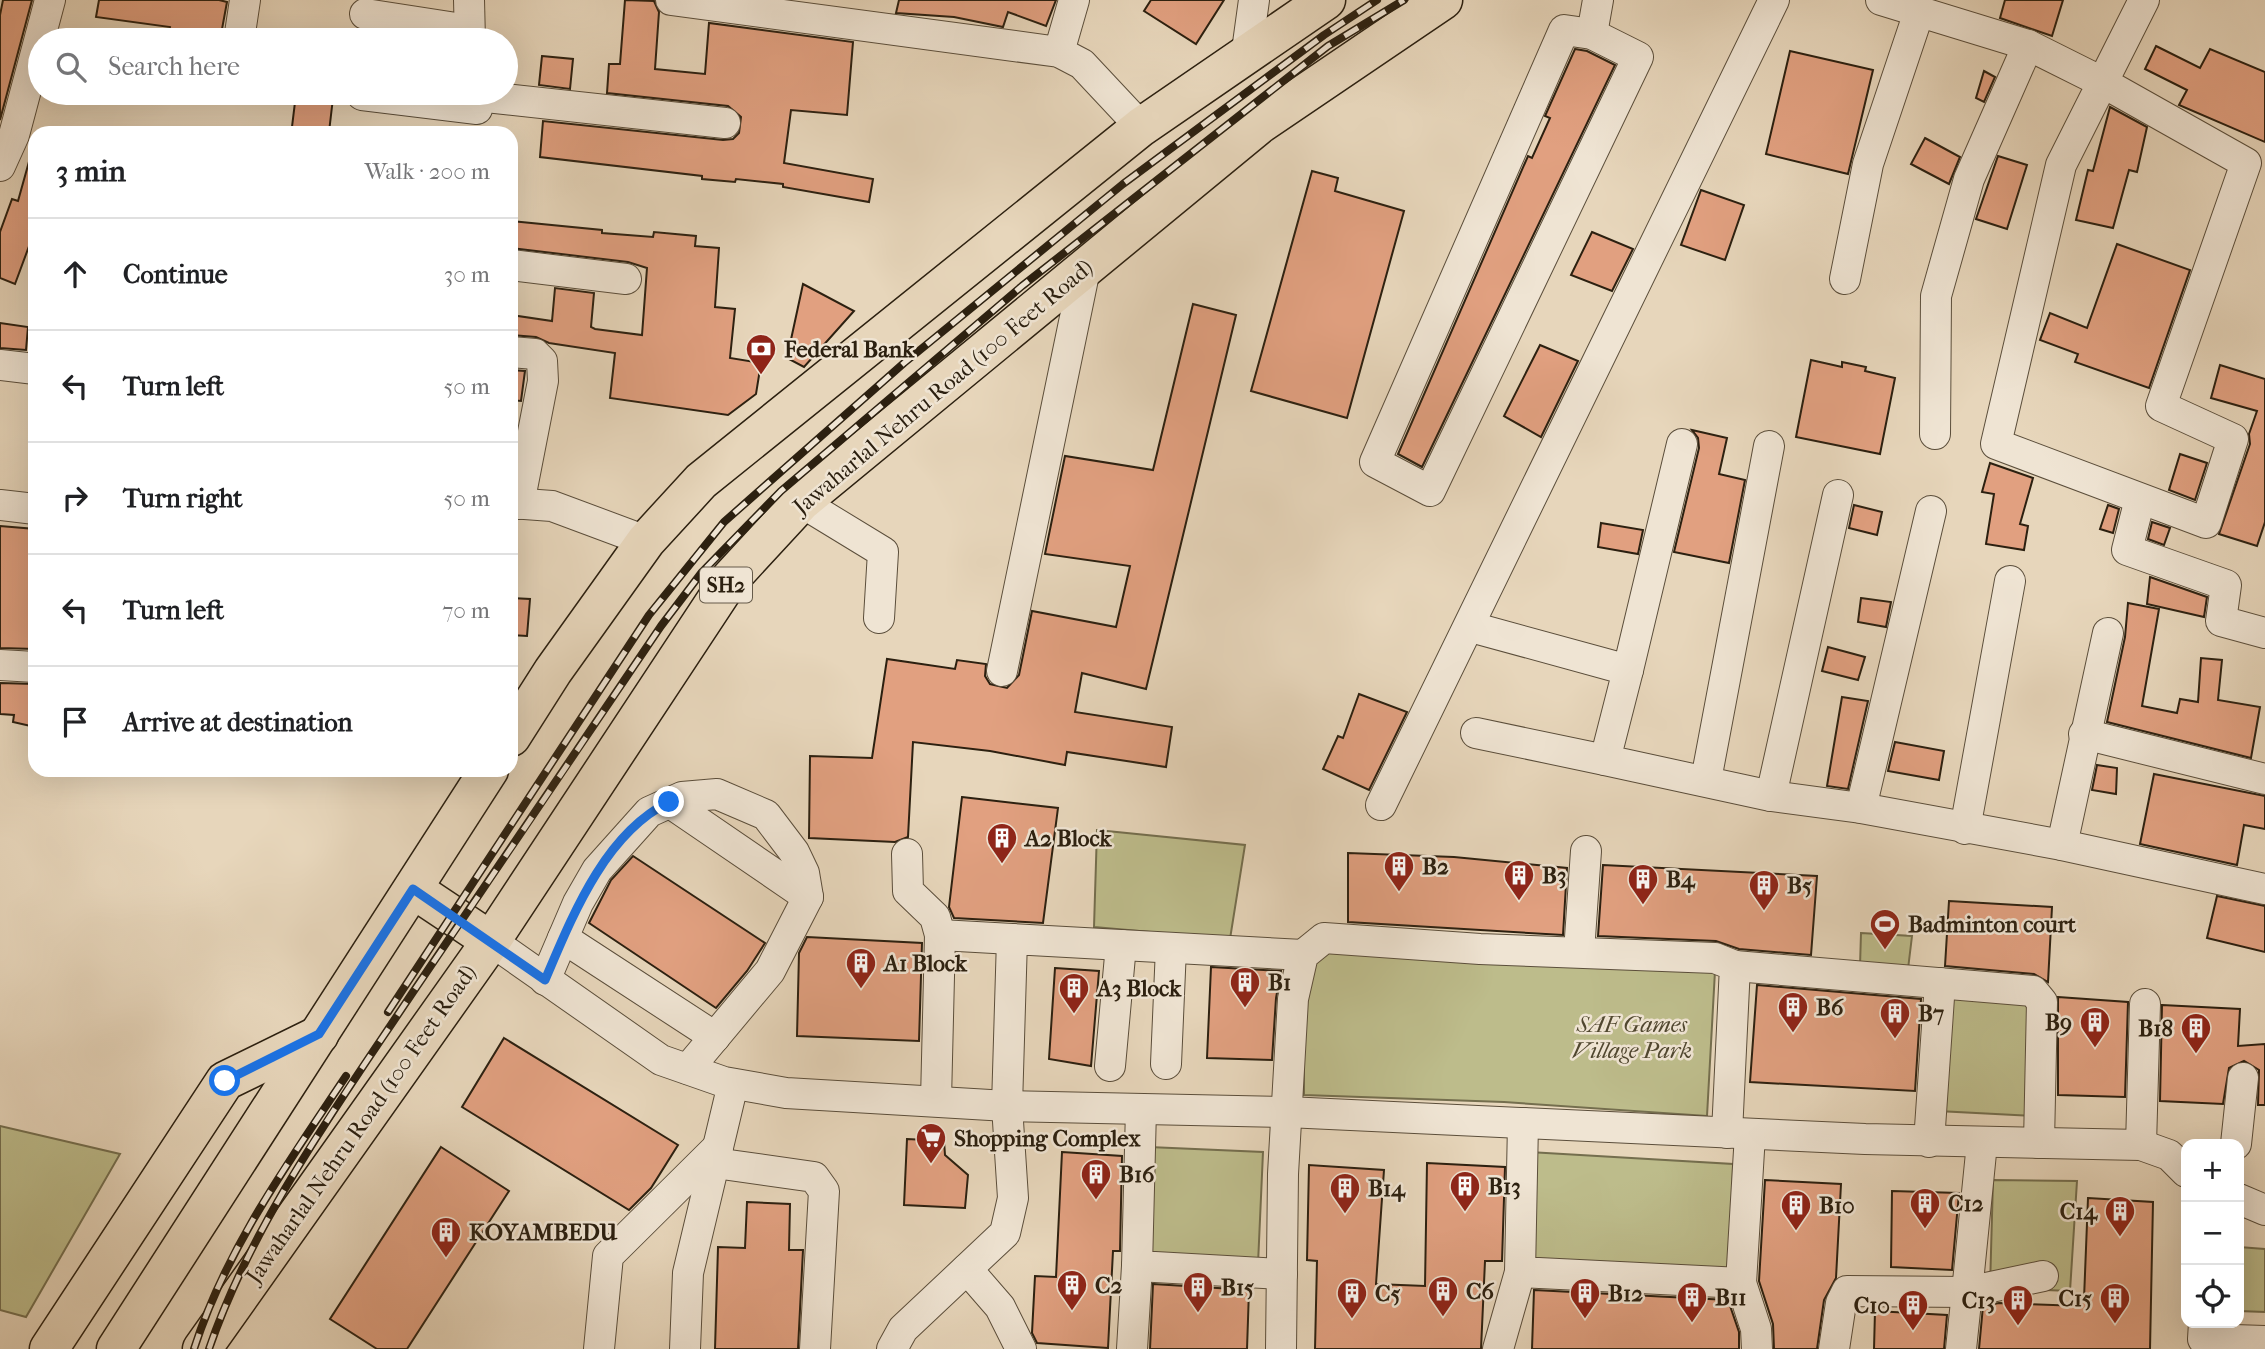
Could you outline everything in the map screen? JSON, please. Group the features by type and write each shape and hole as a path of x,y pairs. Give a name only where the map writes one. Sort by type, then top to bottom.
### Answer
{"main road":[{"path":"518,727 646,541 701,481 1142,127 1246,58 1326,0"},
{"name":"Jawaharlal Nehru Road (100 Feet Road)","path":"202,1349 491,941 730,579 801,502 1260,124 1443,0"},
{"path":"128,1340 319,1034 485,777"},
{"path":"413,889 491,941"},
{"path":"49,1349 225,1081 319,1034"}],"street":[{"path":"43,28 50,0"},
{"path":"241,28 245,0"},
{"path":"469,0 470,28"},
{"path":"671,0 1059,52 1082,64 1142,127"},
{"path":"1059,52 1074,0"},
{"path":"1246,58 1254,0"},
{"path":"1592,34 1598,0"},
{"path":"1381,804 1471,627 1774,0"},
{"path":"1881,0 2028,45 2102,82 2255,168 2161,406 2232,439 2206,523 1996,444 2061,165 2102,82 2144,0"},
{"path":"1844,279 1868,164 1919,12"},
{"path":"365,14 435,28"},
{"path":"1564,30 1592,34 1638,57 1430,491 1375,461 1564,30"},
{"path":"1935,434 1936,296 1969,179 2028,45"},
{"path":"0,166 16,135 28,87"},
{"path":"450,105 725,123"},
{"path":"518,266 626,279"},
{"path":"1002,671 1085,269"},
{"path":"518,353 535,354 542,361 543,381 518,491"},
{"path":"0,365 28,368"},
{"path":"1605,760 1682,444"},
{"path":"1706,780 1769,446"},
{"path":"1771,796 1838,495"},
{"path":"2140,499 2127,550 2226,585 2221,621 2265,633"},
{"path":"801,502 883,552 879,618"},
{"path":"518,504 552,506 646,541"},
{"path":"0,505 28,508"},
{"path":"1861,808 1931,511"},
{"path":"1965,829 2010,582"},
{"path":"1471,627 1628,670"},
{"path":"2062,845 2108,633"},
{"path":"0,665 28,667"},
{"path":"1476,733 1771,796 1861,808 2062,845 2265,889"},
{"path":"2084,734 2265,779"},
{"path":"545,980 597,870 649,812 682,797 717,794 766,815 794,852 804,873 808,897 770,971 688,1069"},
{"path":"669,802 808,897"},
{"path":"1579,951 1587,851"},
{"path":"907,854 908,891 935,917 940,936 936,1100"},
{"path":"940,936 1303,956"},
{"path":"563,938 715,1037"},
{"path":"1281,1349 1287,1112 1293,999 1303,956 1324,938 1480,949 1715,958 1735,966 2026,990 2039,995 2042,1002 2039,1143"},
{"path":"892,1349 903,1329 1005,1233 1013,1198 1007,1106 1012,939"},
{"path":"491,941 661,1060 733,1084 786,1093 1007,1106 1287,1112 1929,1142 2141,1145 2169,1155 2181,1167"},
{"path":"1110,1066 1121,945"},
{"path":"1166,1064 1171,948"},
{"path":"1735,966 1741,1283 1756,1329 1757,1349"},
{"path":"1929,1142 1940,983"},
{"path":"2141,1145 2146,1004"},
{"path":"2237,1139 2243,1078"},
{"path":"684,1349 688,1273 733,1084"},
{"path":"1132,1349 1142,1109"},
{"path":"1498,1349 1520,1272 1523,1123"},
{"path":"1961,1349 1982,1143"},
{"path":"599,1349 608,1256 716,1155"},
{"path":"716,1155 814,1177 824,1191 815,1349"},
{"path":"2244,1201 2265,1210"},
{"path":"1137,1266 1282,1274"},
{"path":"967,1269 1000,1307 1021,1349"},
{"path":"1520,1272 1741,1283"},
{"path":"1834,1349 1841,1303 1847,1291 1967,1292 2043,1276"},
{"path":"2202,1337 2265,1341"}],"green space":[{"path":"1097,830 1245,845 1230,939 1094,927"},
{"name":"Badminton court","path":"1861,933 1912,936 1908,969 1860,966"},
{"name":"SAF Games Village Park","path":"1311,947 1715,971 1707,1116 1504,1102 1304,1095 1304,1016"},
{"path":"1944,993 2038,995 2035,1116 1938,1111"},
{"path":"0,1126 120,1154 26,1317 0,1310"},
{"path":"1149,1147 1263,1152 1258,1264 1145,1258"},
{"path":"1529,1152 1733,1164 1731,1274 1529,1266"},
{"path":"1993,1180 2077,1181 2070,1291 1990,1288"},
{"path":"2244,1247 2265,1249 2265,1312 2244,1311"}],"building":[{"path":"3,0 32,0 0,120 0,15"},
{"path":"99,0 227,2 222,28 170,28 96,17"},
{"path":"625,0 654,1 659,12 655,69 705,74 709,23 853,42 847,115 791,110 784,163 873,179 869,202 783,187 783,184 702,179 702,176 540,157 543,121 723,140 733,139 739,133 741,117 728,106 607,93 609,64 620,64"},
{"path":"899,0 1056,0 1046,26 1008,12 1003,27 954,17 896,13"},
{"path":"1151,0 1224,0 1196,44 1144,11"},
{"path":"2005,0 2063,0 2052,36 2000,18"},
{"path":"2156,46 2200,68 2210,49 2265,72 2265,142 2179,105 2187,90 2145,69"},
{"path":"1575,49 1587,51 1615,65 1422,467 1398,454 1528,156 1532,158 1550,118 1545,116"},
{"path":"1790,51 1873,70 1848,174 1766,154"},
{"path":"542,56 573,59 570,89 539,85"},
{"path":"1984,71 1995,77 1984,102 1976,98"},
{"path":"295,105 332,105 330,126 292,126"},
{"path":"2110,107 2147,127 2137,172 2129,170 2113,228 2076,220 2088,170 2093,171"},
{"path":"1925,138 1960,157 1949,184 1911,164"},
{"path":"1998,156 2027,165 2007,229 1976,219"},
{"path":"28,165 28,249 15,284 0,278 0,232 12,199 18,201"},
{"path":"1312,171 1338,178 1335,191 1404,211 1347,418 1251,391"},
{"path":"1701,190 1744,205 1725,260 1681,245"},
{"path":"518,222 602,230 602,233 653,237 654,232 696,236 695,246 719,248 715,307 735,309 730,358 761,363 756,394 728,415 610,398 615,353 518,336 518,316 552,321 555,288 594,293 591,327 642,335 647,268 628,262 518,249"},
{"path":"1592,232 1633,249 1612,291 1571,275"},
{"path":"2117,244 2190,270 2149,388 2075,362 2078,354 2040,340 2050,313 2087,328"},
{"path":"803,284 854,311 804,367 787,358"},
{"path":"1193,304 1236,315 1146,689 1082,673 1075,712 1172,727 1166,767 1067,752 1065,765 990,751 913,742 908,837 895,842 809,838 810,756 872,758 887,659 955,669 957,660 986,664 985,676 990,684 1007,688 1019,675 1032,611 1116,627 1130,566 1045,554 1065,456 1153,470"},
{"path":"0,323 28,327 26,350 0,348"},
{"path":"1540,345 1578,361 1541,437 1504,416"},
{"path":"1811,360 1842,367 1842,362 1866,367 1865,371 1895,378 1880,454 1796,437"},
{"path":"2220,365 2265,379 2265,522 2257,546 2219,534 2250,444 2249,434 2257,411 2211,398"},
{"path":"518,370 525,371 521,401 518,401"},
{"path":"1692,430 1727,438 1719,474 1745,480 1729,563 1674,552 1699,448 1698,438"},
{"path":"2180,454 2207,463 2195,500 2169,490"},
{"path":"1990,463 2033,478 2020,524 2028,526 2024,550 1986,544 1994,494 1982,492"},
{"path":"1854,505 1882,512 1877,535 1849,528"},
{"path":"2108,505 2119,509 2113,533 2100,529"},
{"path":"2152,522 2170,528 2164,545 2148,539"},
{"path":"1601,523 1643,530 1638,554 1598,547"},
{"path":"0,526 28,528 28,649 0,648"},
{"path":"2150,577 2207,597 2204,617 2147,604"},
{"path":"518,598 530,599 527,636 518,635"},
{"path":"1861,598 1891,602 1886,627 1858,622"},
{"path":"2128,603 2159,609 2142,706 2177,713 2180,699 2198,702 2201,658 2222,660 2218,700 2260,707 2251,758 2107,722 2125,637"},
{"path":"1828,647 1865,657 1858,680 1822,671"},
{"path":"0,683 28,684 28,725 13,722 14,715 0,714"},
{"path":"1359,694 1407,712 1369,790 1323,769 1338,736 1343,738"},
{"path":"1842,697 1868,701 1848,789 1827,786"},
{"path":"1895,742 1944,751 1939,780 1888,771"},
{"path":"2097,765 2117,768 2116,794 2092,790"},
{"path":"2154,774 2265,796 2265,829 2244,825 2237,865 2140,844"},
{"name":"A2 Block","path":"962,797 1058,808 1043,923 954,918 949,907"},
{"path":"1348,853 1454,857 1567,868 1563,935 1348,922"},
{"path":"633,856 765,943 747,971 716,1008 589,923 611,880"},
{"path":"1603,865 1817,876 1811,955 1739,949 1716,941 1598,936"},
{"path":"2217,896 2265,906 2265,952 2207,938"},
{"path":"1949,901 2052,907 2048,982 2034,974 1945,966"},
{"name":"A1 Block","path":"807,937 922,943 919,1041 797,1036 799,953"},
{"name":"B1","path":"1211,967 1281,971 1276,998 1272,1060 1207,1058"},
{"name":"A3 Block","path":"1055,968 1099,971 1091,1066 1049,1059"},
{"path":"1757,985 1921,999 1915,1091 1750,1082"},
{"name":"B9","path":"2058,997 2128,1002 2125,1097 2058,1095"},
{"name":"B18","path":"2162,1005 2240,1009 2238,1046 2265,1044 2265,1105 2258,1105 2259,1070 2244,1061 2229,1068 2223,1104 2160,1101"},
{"path":"504,1038 678,1145 651,1188 629,1210 462,1107"},
{"name":"Shopping Complex","path":"907,1139 944,1141 945,1155 968,1175 965,1208 904,1205"},
{"name":"KOYAMBEDU","path":"441,1147 509,1191 407,1349 377,1349 330,1319"},
{"path":"1062,1152 1122,1156 1120,1251 1113,1251 1108,1348 1037,1343 1032,1333 1035,1276 1056,1277"},
{"path":"1427,1163 1505,1167 1502,1261 1485,1261 1481,1349 1315,1349 1317,1261 1307,1260 1309,1165 1384,1170 1376,1284 1425,1286"},
{"name":"B10","path":"1765,1180 1841,1184 1836,1278 1824,1300 1817,1349 1774,1349 1773,1324 1759,1281"},
{"name":"C12","path":"1892,1191 1959,1193 1952,1270 1891,1267"},
{"path":"2088,1198 2153,1202 2150,1349 1979,1349 1983,1306 1999,1303 2080,1306 2081,1299 2084,1299"},
{"path":"747,1202 790,1204 789,1250 803,1250 798,1349 715,1349 718,1247 745,1248"},
{"name":"B15","path":"1153,1284 1249,1290 1247,1349 1150,1349"},
{"path":"1534,1290 1728,1300 1739,1332 1739,1349 1532,1349"},
{"name":"C10","path":"1875,1311 1947,1315 1944,1349 1874,1349"}],"railway":[{"path":"388,1012 649,615 724,522 904,363 1123,184 1324,35 1377,0"},
{"path":"209,1349 248,1256 298,1166 661,626 702,572 781,491 1022,286 1328,46 1404,0"},
{"path":"194,1349 207,1312 241,1242 281,1174 346,1076"}],"place":[{"name":"Federal Bank","path":"761,376"},
{"name":"A2 Block","path":"1002,865"},
{"name":"B2","path":"1399,893"},
{"name":"B3","path":"1519,902"},
{"name":"B4","path":"1643,906"},
{"name":"B5","path":"1764,912"},
{"name":"Badminton court","path":"1885,951"},
{"name":"A1 Block","path":"861,990"},
{"name":"B1","path":"1245,1009"},
{"name":"A3 Block","path":"1074,1015"},
{"name":"B6","path":"1793,1034"},
{"name":"B7","path":"1895,1040"},
{"name":"B9","path":"2095,1049"},
{"name":"B18","path":"2196,1055"},
{"name":"Shopping Complex","path":"931,1165"},
{"name":"B16","path":"1096,1201"},
{"name":"B13","path":"1465,1213"},
{"name":"B14","path":"1345,1215"},
{"name":"C12","path":"1925,1230"},
{"name":"B10","path":"1796,1232"},
{"name":"C14","path":"2120,1238"},
{"name":"KOYAMBEDU","path":"446,1259"},
{"name":"C2","path":"1072,1312"},
{"name":"B15","path":"1198,1314"},
{"name":"C6","path":"1443,1318"},
{"name":"C5","path":"1352,1320"},
{"name":"B12","path":"1585,1320"},
{"name":"B11","path":"1692,1324"},
{"name":"C15","path":"2115,1325"},
{"name":"C13","path":"2018,1327"},
{"name":"C10","path":"1913,1332"}],"route":[{"path":"225,1081 319,1034 413,889 545,980 578,903 597,870 649,812 669,802"}]}
